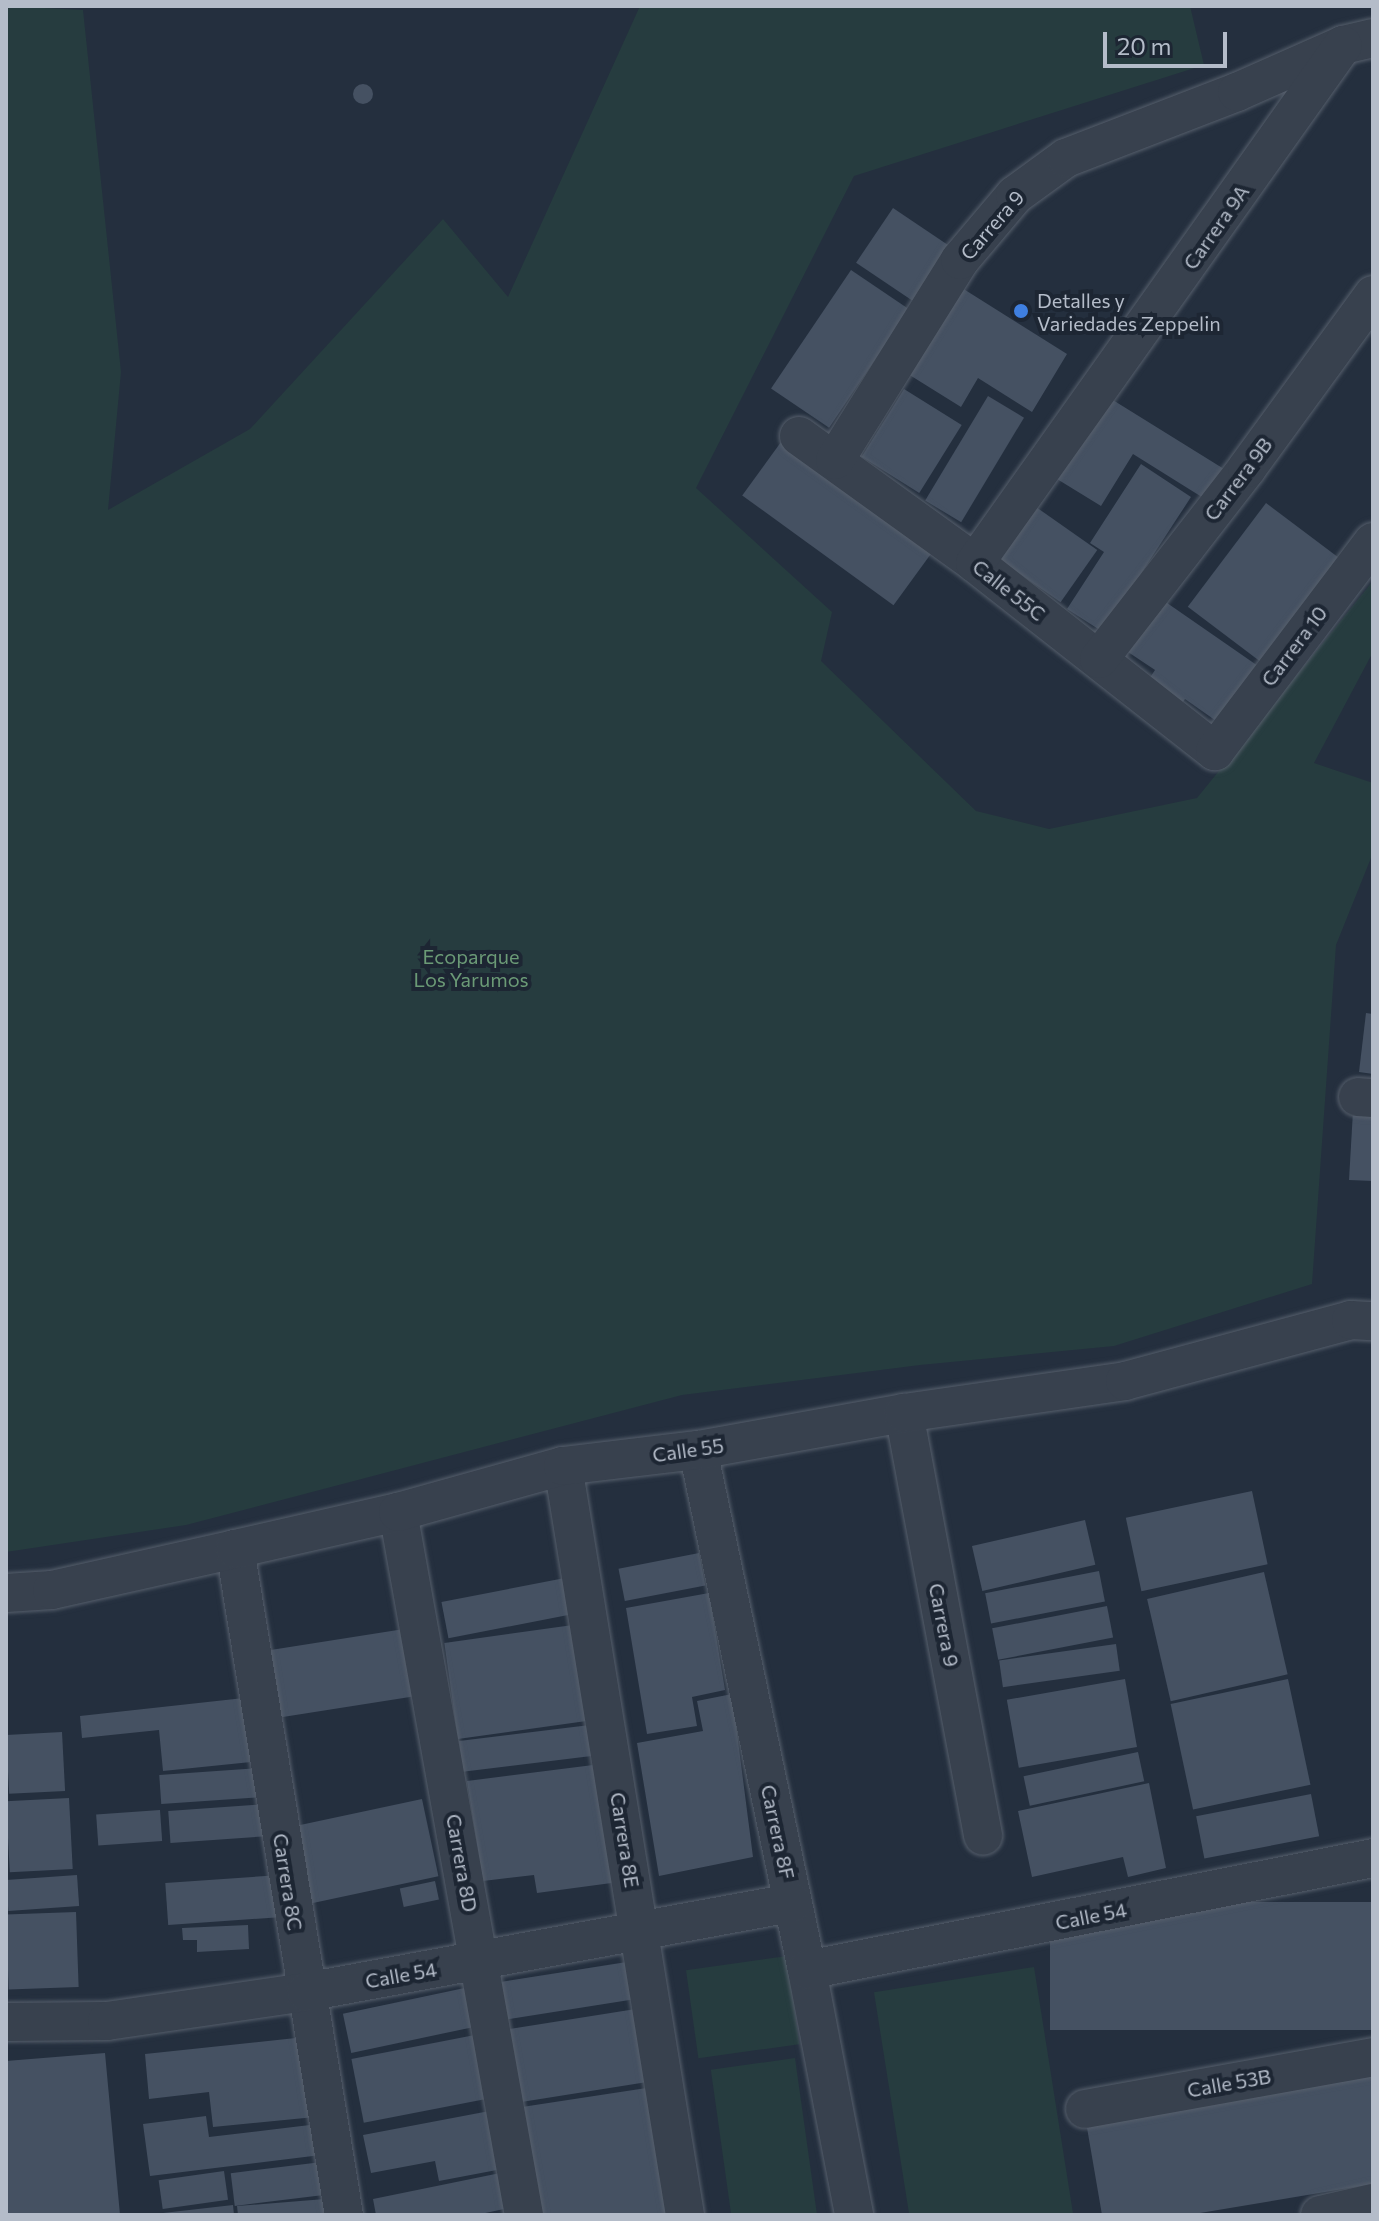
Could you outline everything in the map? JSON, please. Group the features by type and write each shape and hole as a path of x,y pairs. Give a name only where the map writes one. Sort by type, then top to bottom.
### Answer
{"street":[{"name":"Carrera 9","path":"835,460 960,260 1015,195 1066,158 1358,42"},
{"name":"Carrera 9A","path":"975,563 1358,42"},
{"name":"Carrera 9B","path":"1099,659 1247,468 1373,295"},
{"name":"Calle 55C","path":"799,436 975,563 1215,751"},
{"name":"Carrera 10","path":"1215,751 1373,542"},
{"name":"Calle 55","path":"6,1593 52,1590 398,1512 563,1466 698,1450 904,1413 1125,1381 1351,1320 1373,1321"},
{"name":"Carrera 9","path":"904,1413 983,1836"},
{"name":"Carrera 8F","path":"698,1450 807,1970 854,2215"},
{"name":"Carrera 8E","path":"563,1466 685,2215"},
{"name":"Carrera 8D","path":"398,1512 524,2215"},
{"name":"Carrera 8C","path":"235,1549 344,2215"},
{"name":"Calle 54","path":"807,1970 1373,1858"},
{"name":"Calle 54","path":"6,2022 107,2021 306,1992 793,1903"},
{"name":"Calle 53B","path":"1085,2109 1373,2057"},
{"path":"1320,2215 1373,2203"}],"green space":[{"name":"Ecoparque Los Yarumos","path":"6,6 83,10 121,372 108,510 250,429 443,219 508,297 640,6 1190,6 1204,65 854,176 696,488 832,612 821,661 976,811 1049,829 1197,798 1373,581 1373,652 1314,763 1373,783 1373,853 1336,945 1312,1284 1114,1346 920,1365 682,1395 186,1525 6,1552"},
{"path":"787,1956 799,2044 698,2058 686,1970"},
{"path":"1034,1967 1073,2215 909,2215 874,1992"},
{"path":"795,2058 817,2215 731,2215 711,2070"}],"building":[{"path":"363,84 370,87 373,94 370,101 363,104 356,101 353,94 356,87"},
{"path":"893,208 950,247 913,301 856,263"},
{"path":"851,270 909,309 829,428 771,389"},
{"path":"962,288 1067,354 1032,412 978,378 961,407 908,374"},
{"path":"904,389 962,425 919,493 862,457"},
{"path":"988,396 1024,418 961,522 925,501"},
{"path":"1108,397 1224,469 1205,499 1133,454 1101,506 1057,479"},
{"path":"781,442 932,552 893,605 742,495"},
{"path":"1141,464 1191,497 1103,632 1067,609 1104,552 1090,543"},
{"path":"1026,500 1097,550 1061,602 989,552"},
{"path":"1266,503 1339,558 1261,662 1188,607"},
{"path":"1157,596 1258,666 1219,723 1185,699 1176,711 1143,688 1155,670 1122,648"},
{"path":"1366,1013 1373,1014 1373,1074 1359,1072"},
{"path":"1353,1111 1373,1112 1373,1181 1349,1180"},
{"path":"1252,1491 1268,1564 1141,1591 1126,1518"},
{"path":"1085,1520 1095,1565 982,1591 972,1546"},
{"path":"699,1553 705,1585 625,1601 619,1569"},
{"path":"1099,1571 1105,1601 991,1624 985,1593"},
{"path":"1264,1572 1288,1674 1171,1701 1147,1599"},
{"path":"570,1577 577,1613 448,1638 441,1602"},
{"path":"709,1593 725,1690 692,1697 697,1726 647,1734 626,1608"},
{"path":"1107,1606 1113,1637 998,1660 992,1628"},
{"path":"580,1624 593,1720 458,1739 444,1643"},
{"path":"404,1629 415,1696 281,1717 271,1650"},
{"path":"1116,1644 1120,1671 1003,1687 999,1660"},
{"path":"1125,1679 1137,1747 1019,1768 1007,1700"},
{"path":"1288,1679 1310,1785 1193,1810 1171,1704"},
{"path":"732,1694 753,1857 659,1876 637,1743 703,1731 697,1701"},
{"path":"253,1697 260,1761 163,1771 159,1730 82,1738 80,1716"},
{"path":"598,1724 602,1755 463,1772 459,1741"},
{"path":"62,1732 65,1791 9,1794 6,1735"},
{"path":"1138,1752 1144,1781 1030,1806 1024,1776"},
{"path":"601,1764 619,1882 537,1893 534,1875 483,1881 467,1781"},
{"path":"261,1768 263,1797 161,1804 159,1775"},
{"path":"1149,1783 1166,1868 1128,1877 1123,1857 1032,1877 1018,1811"},
{"path":"1311,1794 1319,1836 1204,1859 1196,1816"},
{"path":"69,1798 73,1869 10,1872 6,1801"},
{"path":"422,1799 438,1876 308,1904 292,1827"},
{"path":"268,1804 270,1836 170,1843 168,1811"},
{"path":"160,1810 162,1841 98,1845 96,1814"},
{"path":"77,1875 79,1906 8,1911 6,1880"},
{"path":"280,1875 283,1917 168,1925 165,1883"},
{"path":"435,1881 439,1900 404,1907 400,1888"},
{"path":"1050,1902 1373,1902 1373,2030 1050,2030"},
{"path":"76,1912 79,1987 9,1989 6,1914"},
{"path":"248,1925 249,1949 197,1952 197,1940 183,1940 182,1928"},
{"path":"633,1961 639,1999 500,2021 494,1983"},
{"path":"474,1986 482,2025 351,2053 343,2014"},
{"path":"642,2008 654,2081 518,2103 507,2029"},
{"path":"480,2034 492,2098 364,2123 351,2059"},
{"path":"305,2037 315,2117 213,2127 209,2092 149,2099 145,2054"},
{"path":"105,2053 120,2215 6,2215 6,2061"},
{"path":"1373,2069 1373,2184 1188,2215 1102,2215 1085,2116"},
{"path":"653,2087 673,2215 540,2215 522,2107"},
{"path":"500,2109 512,2167 439,2181 435,2161 371,2173 363,2135"},
{"path":"206,2116 209,2137 318,2124 321,2155 150,2176 143,2124"},
{"path":"330,2161 334,2194 235,2206 231,2173"},
{"path":"224,2171 228,2200 163,2209 159,2180"},
{"path":"510,2171 518,2206 476,2215 376,2215 373,2199"},
{"path":"337,2198 339,2215 238,2215 237,2206"},
{"path":"233,2205 234,2215 163,2215 163,2213"}],"place":[{"name":"Detalles y Variedades Zeppelin","path":"1021,311"}]}
